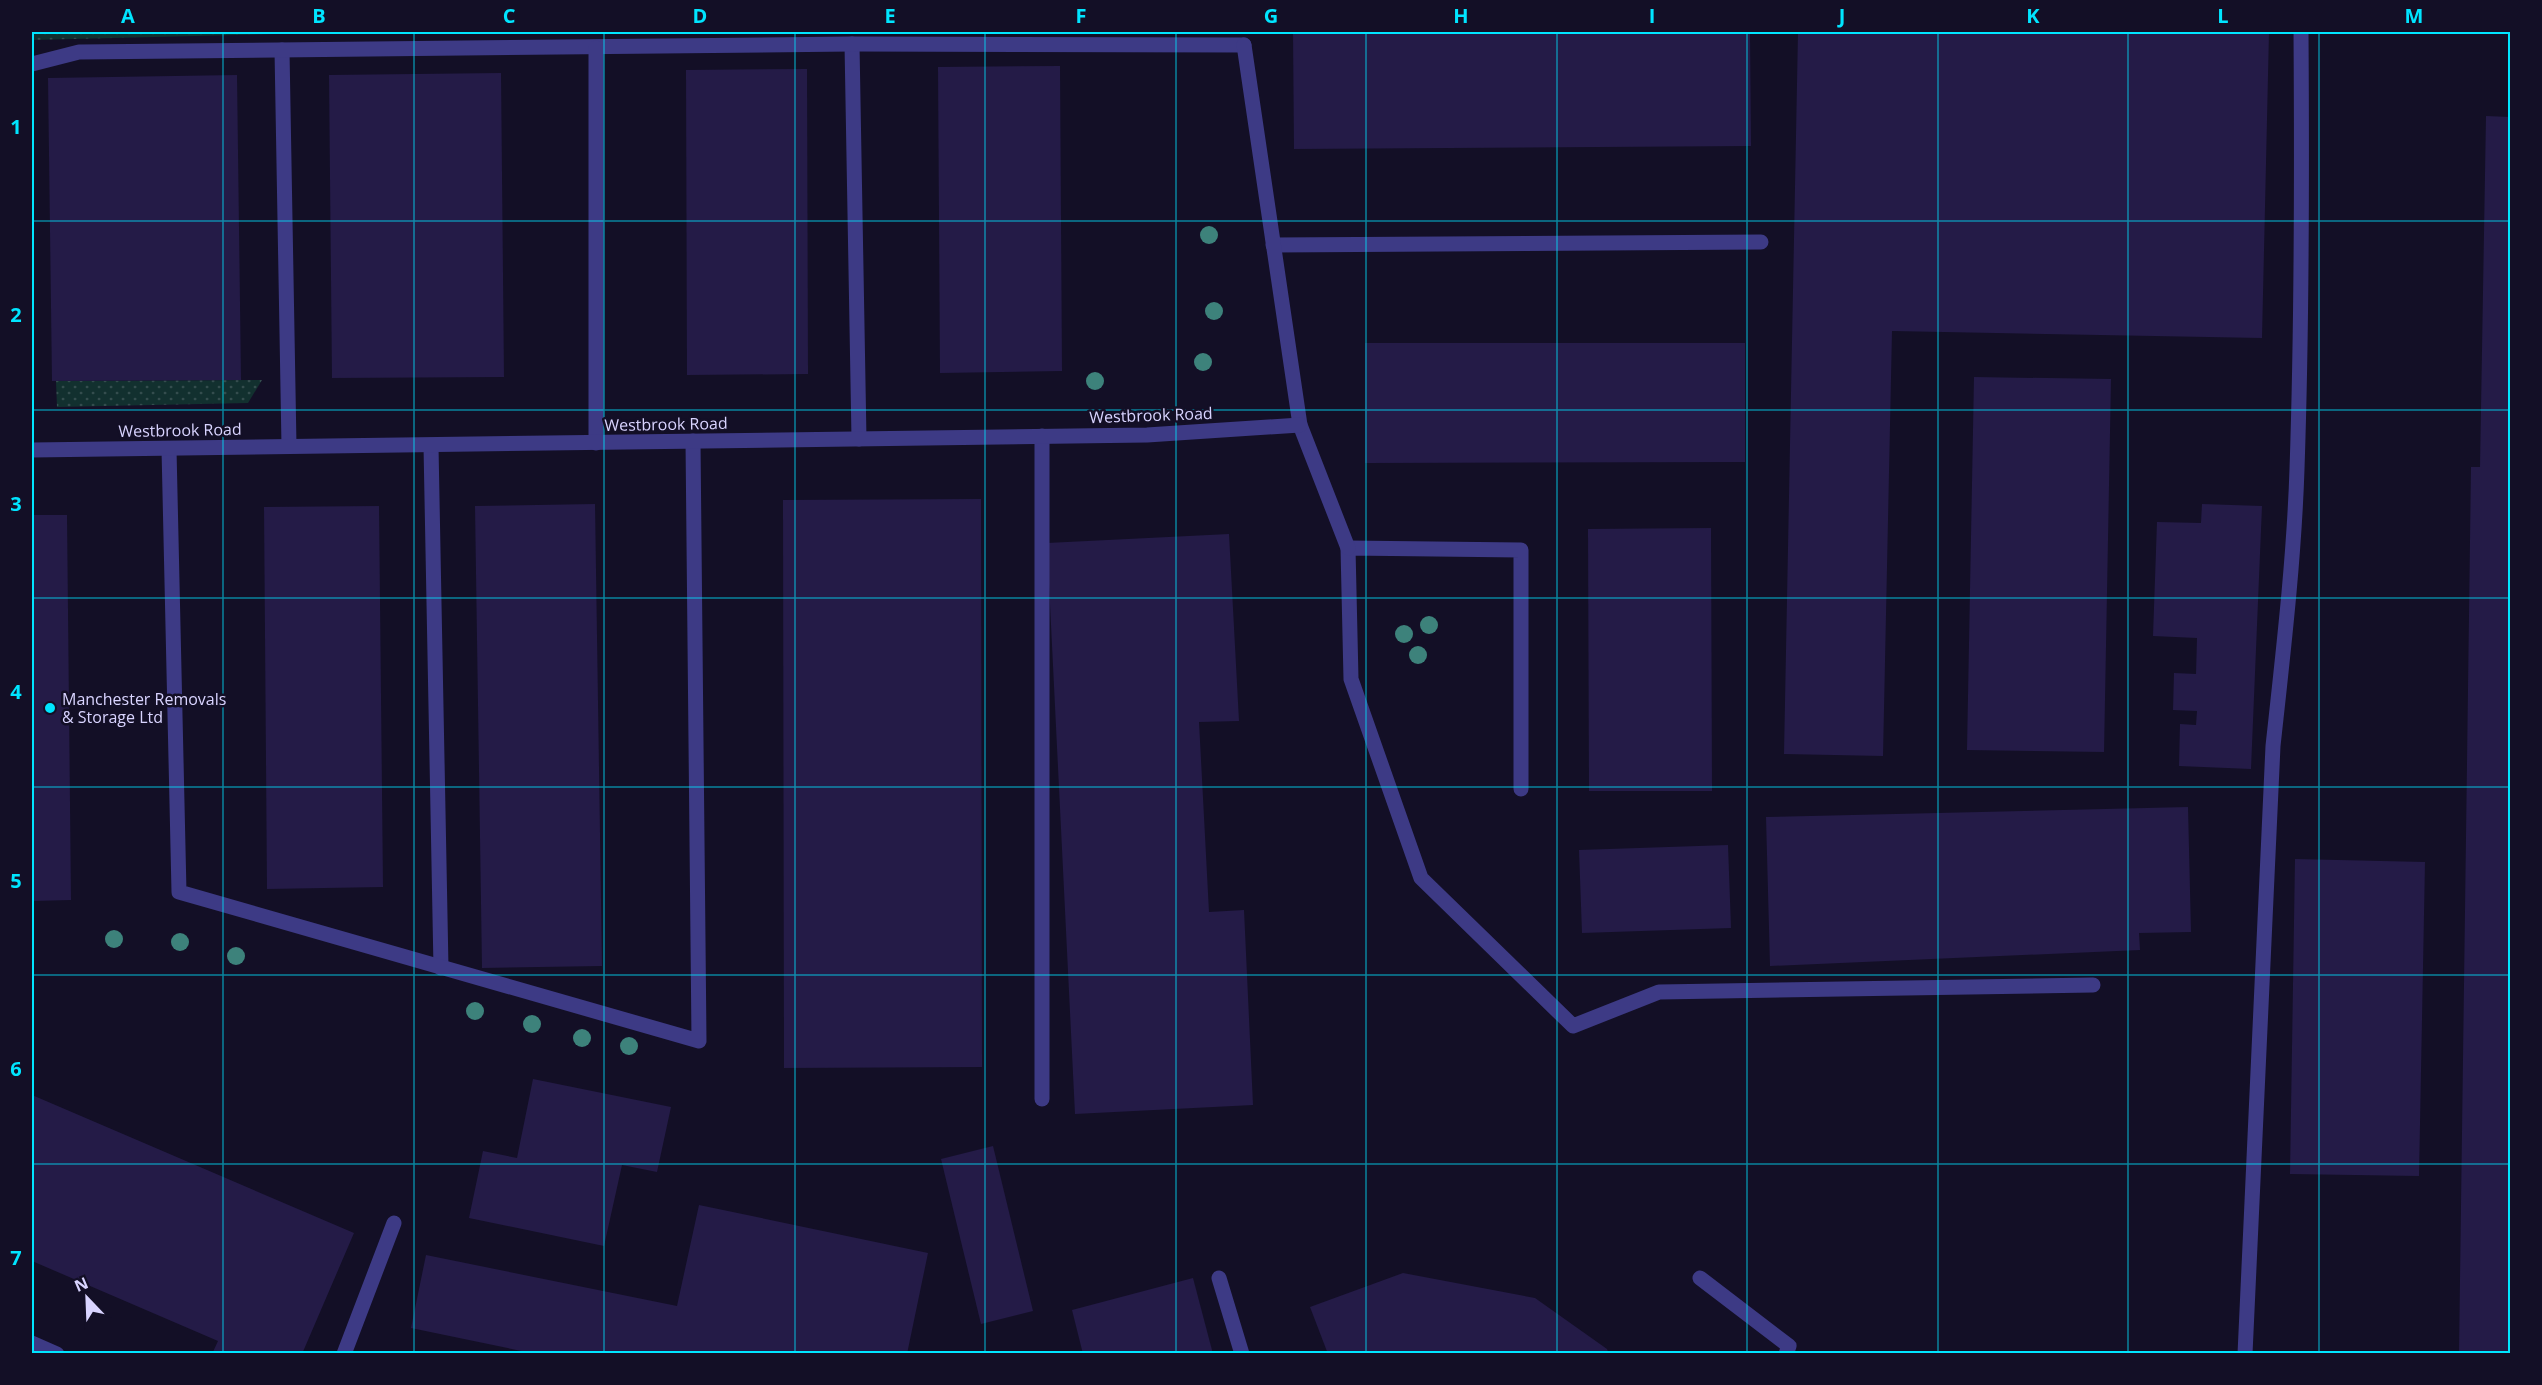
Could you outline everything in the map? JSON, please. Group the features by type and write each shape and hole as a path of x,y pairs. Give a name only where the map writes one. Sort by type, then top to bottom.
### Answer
{"street":[{"path":"2244,1353 2273,746 2284,647 2297,471 2302,184 2301,32"},
{"path":"852,44 859,440"},
{"path":"32,64 79,52 852,44 1244,45 1300,425 1348,548 1351,679 1421,878 1573,1026 1659,992 2093,985"},
{"path":"596,48 596,443"},
{"path":"282,50 289,446"},
{"path":"1273,245 1761,242"},
{"name":"Westbrook Road","path":"32,450 1147,435 1300,425"},
{"path":"1042,436 1042,1099"},
{"path":"169,449 179,892 441,969 699,1041 693,441"},
{"path":"431,446 441,969"},
{"path":"1348,548 1521,550 1521,789"},
{"path":"344,1353 394,1223"},
{"path":"1218,1278 1242,1353"},
{"path":"1700,1278 1789,1346 1786,1353"},
{"path":"32,1343 57,1353"}],"green space":[{"path":"32,32 359,32 32,40"},
{"path":"262,380 248,403 57,407 56,381"}],"building":[{"path":"1293,32 1750,32 1751,146 1294,149"},
{"path":"1798,32 2269,32 2262,338 1892,331 1883,756 1784,754"},
{"path":"1060,66 1062,371 940,373 938,67"},
{"path":"807,69 808,374 687,375 686,70"},
{"path":"501,73 504,377 332,378 329,75"},
{"path":"237,75 241,380 52,381 48,78"},
{"path":"2486,116 2510,117 2510,1354 2459,1354 2471,467 2480,467"},
{"path":"1365,343 1745,343 1745,462 1365,463"},
{"path":"1974,377 2111,379 2104,752 1967,750"},
{"path":"981,499 982,1067 784,1068 783,500"},
{"path":"595,504 602,966 482,968 475,506"},
{"path":"2202,504 2262,506 2251,769 2179,766 2180,724 2196,725 2197,711 2173,710 2174,673 2196,674 2197,638 2153,636 2157,522 2201,523"},
{"path":"379,506 383,887 267,889 264,507"},
{"name":"Manchester Removals & Storage Ltd","path":"32,515 67,515 71,900 32,901"},
{"path":"1711,528 1712,791 1589,791 1588,529"},
{"path":"1229,534 1239,721 1199,722 1209,912 1244,910 1253,1105 1075,1114 1047,543"},
{"path":"2188,807 2191,932 2139,933 2140,950 1770,966 1766,817"},
{"path":"1728,845 1731,928 1582,933 1579,850"},
{"path":"2295,859 2425,862 2419,1176 2290,1174"},
{"path":"533,1079 671,1107 657,1172 622,1165 604,1246 469,1218 483,1151 517,1158"},
{"path":"32,1095 354,1233 302,1354 212,1354 218,1341 32,1261"},
{"path":"993,1146 1033,1311 981,1324 941,1159"},
{"path":"699,1205 928,1253 907,1354 536,1354 411,1328 426,1255 677,1306"},
{"path":"1403,1273 1535,1298 1607,1349 1609,1354 1328,1354 1310,1307"},
{"path":"1193,1278 1213,1354 1083,1354 1072,1310"}],"place":[{"name":"Manchester Removals & Storage Ltd","path":"50,708"}]}
